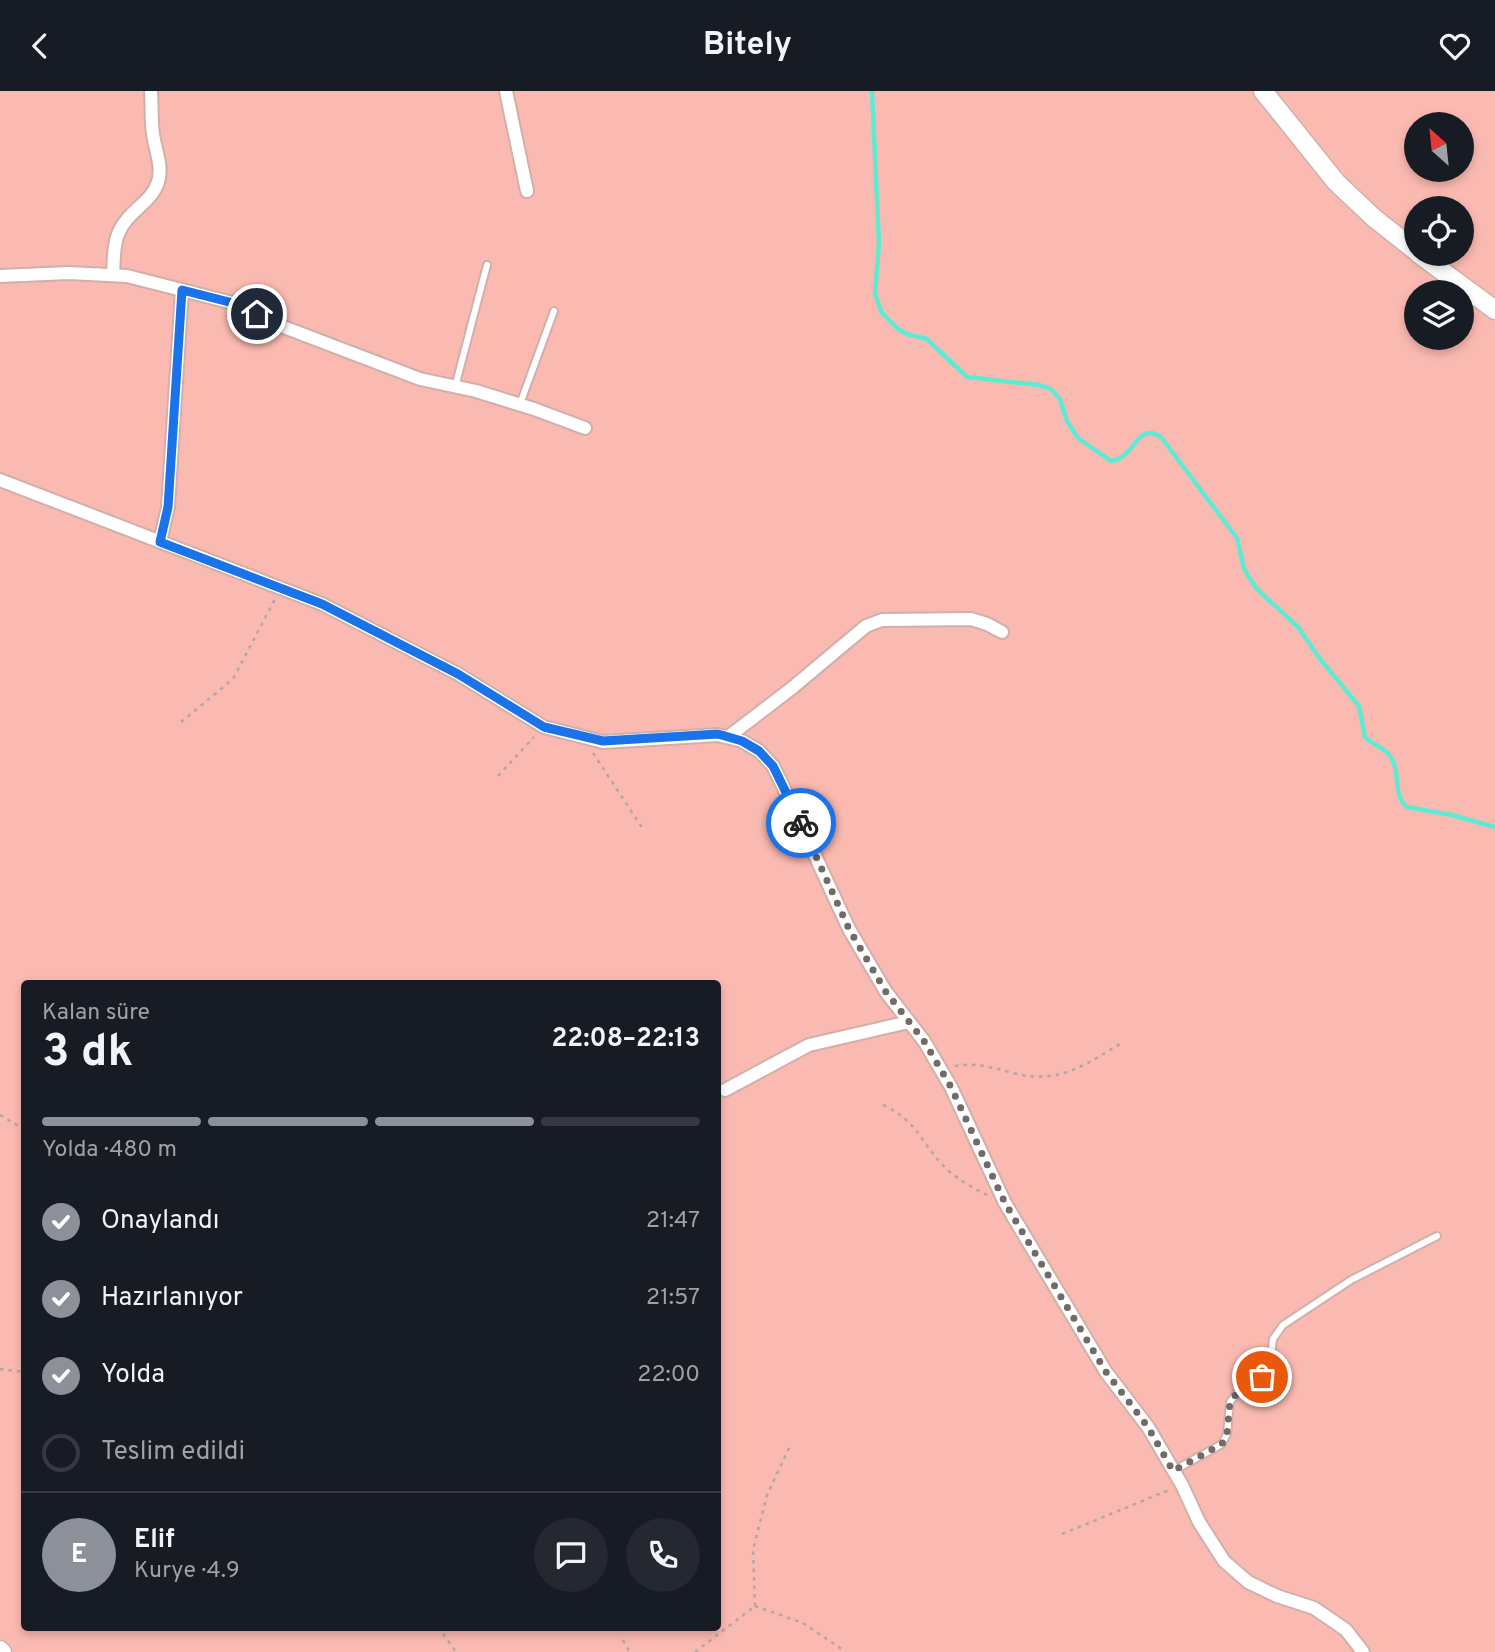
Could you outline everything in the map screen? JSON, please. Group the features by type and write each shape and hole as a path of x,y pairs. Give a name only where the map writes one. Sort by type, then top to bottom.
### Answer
{"main road":[{"path":"1263,91 1336,181 1374,218 1404,242"},
{"path":"1436,266 1495,310"}],"street":[{"path":"113,275 119,230 125,220 154,192 159,179 160,166 153,134 151,91"},
{"path":"506,91 527,191"},
{"path":"0,276 69,273 127,276 233,303 335,347 420,379 519,404 585,428"},
{"path":"160,542 168,507 182,290"},
{"path":"0,480 322,604 458,674 544,727 603,741 718,734 742,741 759,751 773,766 849,929 886,992 924,1041 951,1087 1005,1203 1106,1372 1148,1427 1182,1485 1199,1522 1224,1561 1248,1582 1277,1596 1314,1608 1346,1630 1363,1652"},
{"path":"728,737 866,626 882,620 971,619 1002,632"},
{"path":"725,1090 809,1045 909,1022"}],"lane":[{"path":"455,387 487,265"},
{"path":"519,404 554,311"},
{"path":"1173,1471 1222,1444 1227,1434 1230,1402 1237,1393 1266,1373 1270,1364 1273,1339 1283,1325 1351,1280 1437,1236"}],"path":[{"path":"181,722 233,679 280,588"},
{"path":"498,776 544,727"},
{"path":"582,736 643,829"},
{"path":"940,1068 965,1064 989,1066 1038,1078 1064,1074 1087,1064 1123,1042"},
{"path":"883,1105 899,1112 913,1124 941,1164 971,1187 1005,1203"},
{"path":"0,1115 21,1127"},
{"path":"0,1369 21,1372"},
{"path":"755,1606 753,1550 767,1495 791,1444"},
{"path":"1062,1534 1182,1485"},
{"path":"695,1652 755,1606"},
{"path":"755,1606 803,1623 845,1652"},
{"path":"441,1631 456,1652"},
{"path":"623,1640 630,1652"}],"shaded area":[{"path":"0,91 1495,91 1495,1652 0,1652"}],"waterway":[{"path":"872,91 879,243 875,294 882,313 898,329 927,339 967,377 1039,385 1051,389 1060,399 1067,421 1078,438 1111,461 1119,459 1146,434 1153,433 1161,437 1237,538 1244,569 1256,588 1298,627 1359,706 1365,737 1387,752 1395,765 1402,802 1407,807 1452,815 1495,827"}],"way so far":[{"path":"801,823 849,929 886,992 924,1041 951,1087 1005,1203 1106,1372 1148,1427 1173,1471 1222,1444 1227,1434 1227,1408 1230,1402 1237,1393 1262,1377"}],"route":[{"path":"257,314 233,303 182,290 168,507 160,542 322,604 458,674 544,727 603,741 718,734 742,741 759,751 773,766 801,823"}]}
